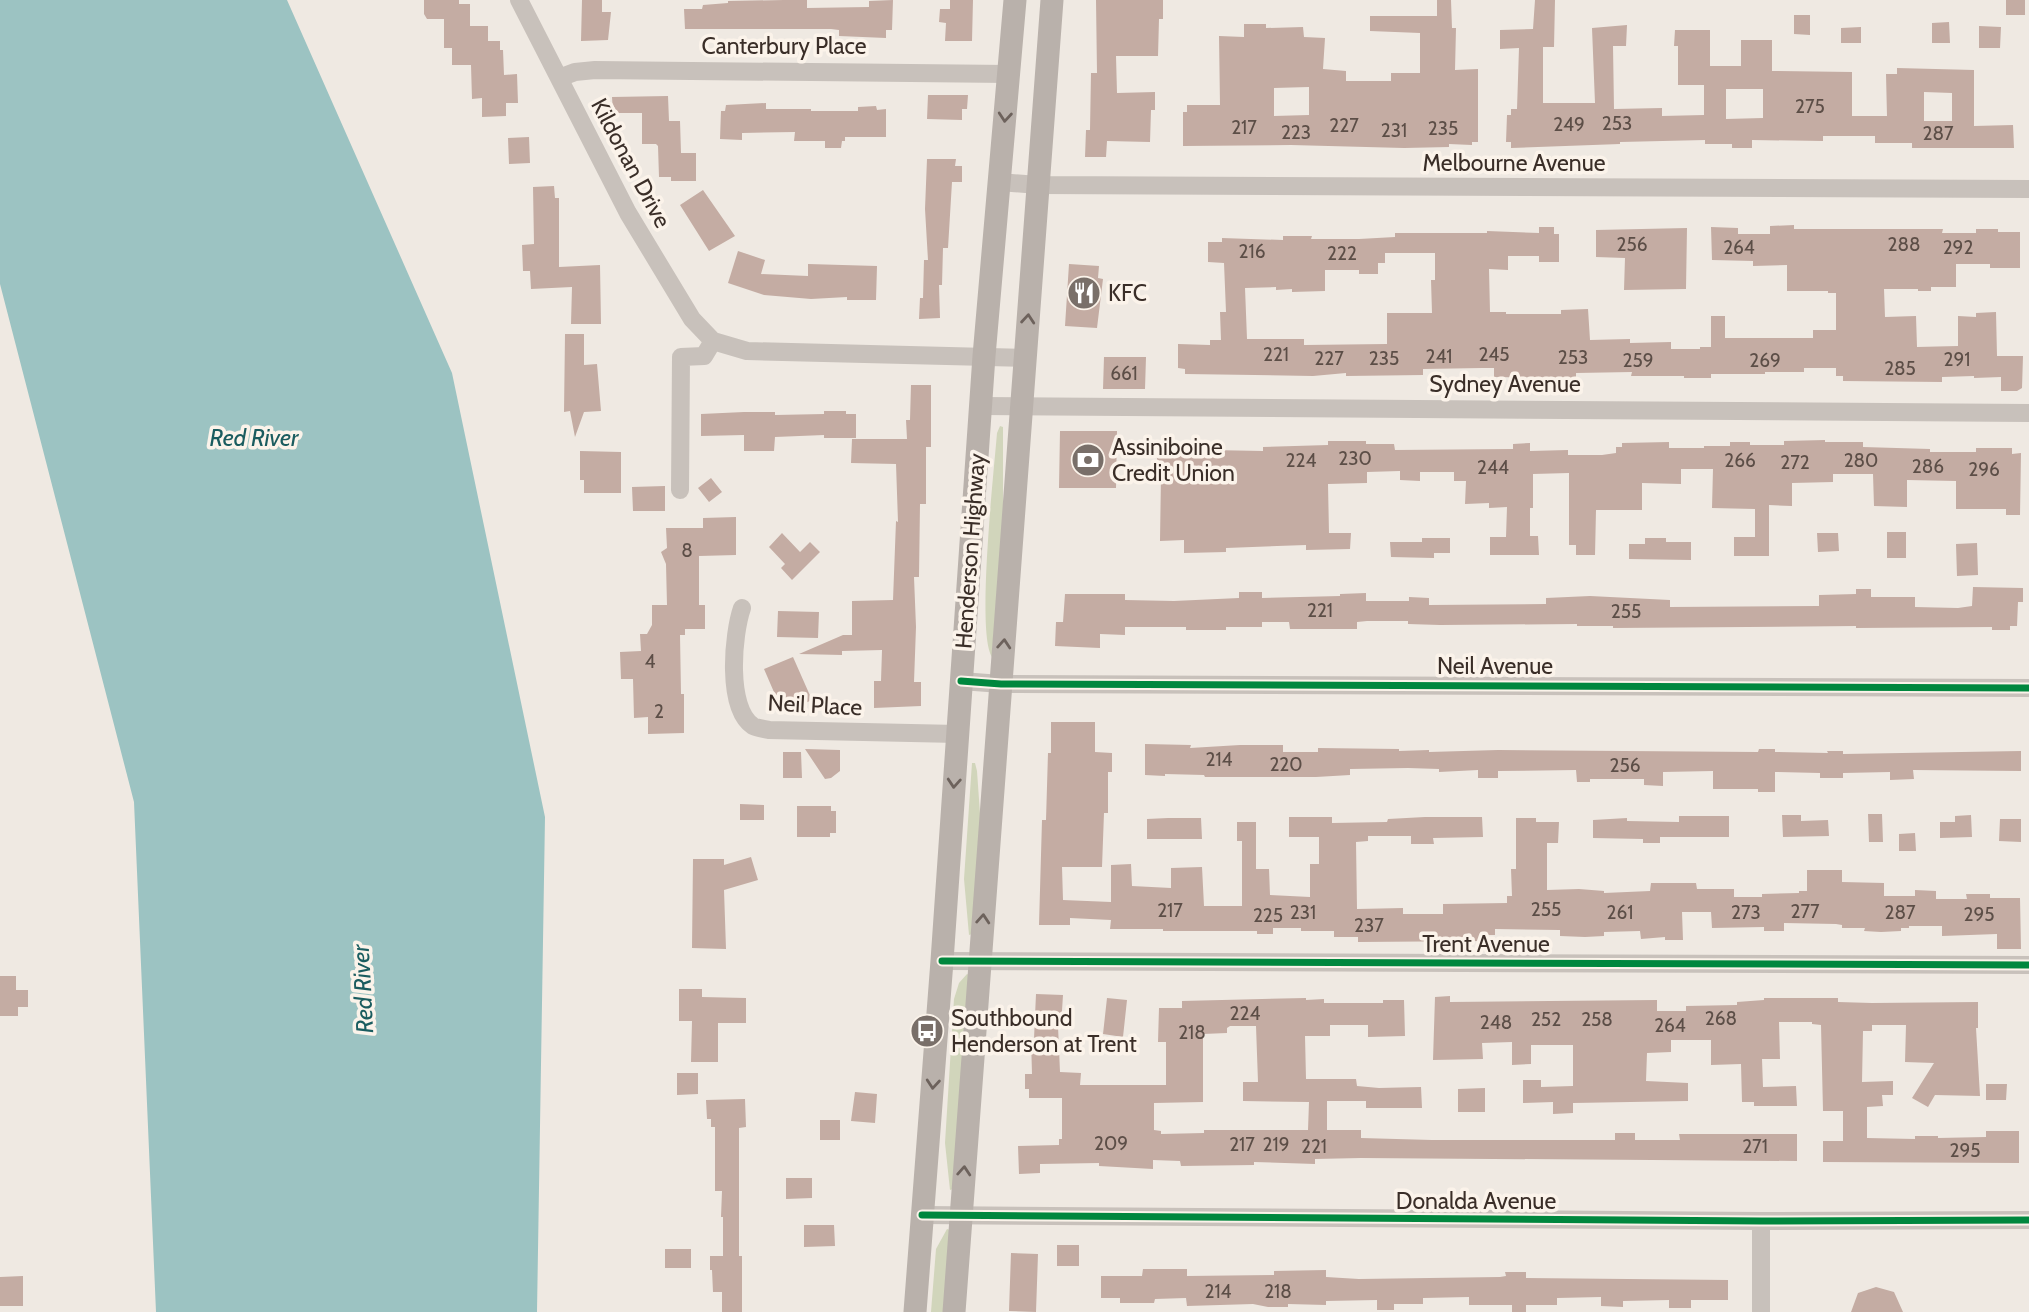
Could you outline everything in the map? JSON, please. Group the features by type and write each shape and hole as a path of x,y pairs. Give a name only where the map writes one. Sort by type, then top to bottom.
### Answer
{"main road":[{"name":"Henderson Highway","path":"915,1312 984,356 1015,0"},
{"name":"Henderson Highway","path":"954,1312 1052,0"},
{"path":"958,734 997,737"}],"street":[{"name":"Kildonan Drive","path":"519,0 628,213 692,319 713,341"},
{"name":"Canterbury Place","path":"559,78 575,72 595,70 1009,74"},
{"name":"Melbourne Avenue","path":"999,183 2029,189"},
{"path":"680,490 681,358 704,356 713,341 747,351 1024,358"},
{"name":"Sydney Avenue","path":"981,406 2029,413"},
{"name":"Neil Place","path":"742,608 735,627 735,684 740,710 753,726 769,730 958,734"},
{"name":"Neil Avenue","path":"961,681 1000,684 2029,688"},
{"name":"Trent Avenue","path":"942,961 2029,965"},
{"name":"Donalda Avenue","path":"922,1215 1761,1222 2029,1220"},
{"path":"1760,1312 1761,1222"}],"green space":[{"path":"1000,426 1003,427 1003,513 992,657 987,642 987,551 997,433"},
{"path":"972,763 975,763 977,771 981,828 972,934 969,935 964,879"},
{"path":"967,974 953,1189 950,1190 945,1143 954,999 959,983"},
{"path":"947,1229 950,1230 944,1312 931,1312 936,1249"}],"water":[{"name":"Red River","path":"0,0 287,0 452,373 545,817 537,1312 156,1312 134,802 0,284"}],"building":[{"path":"424,0 459,0 459,4 470,4 470,26 488,26 488,41 500,41 504,75 517,74 518,103 506,103 506,116 482,117 482,98 472,99 471,65 452,65 452,48 444,48 444,19 427,19 424,14"},
{"path":"582,0 602,0 602,12 611,12 608,40 581,41"},
{"path":"807,0 807,8 869,7 869,1 893,0 892,30 886,30 886,38 839,36 839,30 831,29 685,29 684,9 702,9 703,5 728,1"},
{"path":"950,0 973,0 972,41 945,41 946,23 939,22 940,9 950,9"},
{"path":"1096,0 1163,0 1163,19 1159,19 1158,56 1116,56 1117,93 1155,92 1155,110 1151,110 1150,142 1107,141 1106,157 1085,157 1086,130 1090,130 1091,73 1097,73"},
{"path":"1437,0 1451,0 1452,28 1456,28 1455,70 1478,69 1478,142 1472,142 1472,145 1449,144 1449,147 1404,148 1183,146 1183,112 1187,112 1187,105 1220,105 1219,36 1244,37 1244,24 1266,24 1266,28 1303,27 1304,37 1325,38 1323,69 1346,71 1346,81 1391,81 1391,73 1420,73 1420,33 1370,31 1370,16 1437,16","holes":["1309,87 1309,115 1274,116 1274,88"]},
{"path":"1535,0 1555,0 1554,47 1543,47 1543,103 1595,103 1592,28 1627,25 1626,46 1613,46 1614,109 1662,108 1662,116 1704,115 1704,85 1678,85 1678,46 1674,46 1675,30 1710,30 1710,66 1741,66 1741,40 1772,40 1772,71 1852,72 1852,116 1887,116 1886,74 1897,74 1897,68 1974,70 1974,126 2013,125 2014,148 1912,148 1912,143 1875,143 1875,136 1823,136 1823,141 1752,140 1752,148 1732,148 1732,144 1705,144 1705,140 1511,148 1511,142 1506,142 1507,115 1511,115 1511,109 1517,109 1519,48 1500,49 1500,30 1533,29","holes":["1726,89 1763,89 1763,118 1726,119","1924,92 1952,93 1952,121 1924,121"]},
{"path":"2006,0 2025,0 2025,15 2006,15"},
{"path":"1794,15 1810,15 1810,35 1794,34"},
{"path":"1949,22 1950,43 1932,43 1932,23"},
{"path":"1979,26 2001,27 2000,48 1979,48"},
{"path":"1861,27 1861,43 1841,43 1841,28"},
{"path":"928,95 968,95 967,109 962,109 962,120 927,119"},
{"path":"668,96 669,121 680,121 681,153 696,153 696,181 671,181 671,177 659,177 658,146 642,144 642,113 613,113 612,97"},
{"path":"766,103 766,109 811,111 858,111 858,107 876,106 877,110 886,109 886,137 845,137 841,148 825,148 825,141 794,141 795,132 742,133 742,140 720,139 721,111 725,111 726,105"},
{"path":"529,137 530,163 509,164 508,138"},
{"path":"927,159 956,159 955,166 962,166 962,182 952,182 948,248 943,248 942,285 939,285 940,318 919,319 920,298 923,298 924,260 928,260 925,209"},
{"path":"554,186 555,198 559,198 559,267 600,265 601,324 571,324 572,287 531,289 530,271 523,271 522,245 534,244 533,187"},
{"path":"703,190 735,236 709,251 680,205"},
{"path":"1794,225 1794,229 1943,229 1942,233 1976,233 1976,229 2020,232 2020,268 1990,268 1990,264 1956,264 1956,287 1931,287 1931,291 1884,289 1885,317 1916,316 1917,347 1958,346 1958,316 1976,317 1976,313 1996,312 1997,356 2023,356 2022,388 2017,391 2001,391 2001,377 1942,377 1942,382 1843,381 1843,376 1836,376 1836,368 1804,368 1804,372 1765,374 1711,374 1711,378 1631,376 1632,372 1576,373 1576,378 1494,377 1494,368 1423,369 1423,375 1346,376 1346,373 1313,376 1185,374 1185,369 1178,368 1178,344 1210,345 1210,340 1221,340 1220,312 1226,312 1224,263 1208,262 1208,242 1222,242 1222,238 1283,240 1283,236 1312,236 1311,239 1359,239 1395,237 1395,233 1539,233 1539,227 1554,227 1554,234 1559,234 1559,262 1539,262 1539,256 1508,256 1508,270 1489,269 1490,312 1561,314 1561,310 1588,309 1590,340 1671,342 1671,349 1711,347 1711,316 1725,316 1725,338 1813,338 1813,330 1836,330 1836,293 1787,291 1787,265 1753,266 1753,261 1712,260 1711,227 1738,228 1738,234 1770,234 1770,226","holes":["1385,253 1435,253 1435,280 1431,280 1432,313 1387,313 1387,344 1304,345 1304,339 1247,339 1245,288 1276,287 1276,290 1292,289 1292,292 1325,291 1325,270 1359,270 1359,274 1378,274 1378,263 1385,263"]},
{"path":"1687,228 1686,289 1624,290 1625,258 1596,257 1596,230"},
{"path":"738,251 765,260 761,274 808,276 808,264 877,266 876,300 764,295 728,283"},
{"name":"KFC","path":"1069,264 1099,266 1098,278 1103,279 1097,328 1065,326"},
{"path":"565,334 584,334 584,365 597,364 601,411 584,412 575,437 570,411 564,412"},
{"path":"1104,357 1146,357 1145,389 1103,389"},
{"path":"911,385 931,385 931,447 926,447 926,504 920,504 919,577 914,577 914,682 921,682 921,706 874,708 874,681 881,681 882,650 842,651 842,655 799,654 843,635 852,635 852,601 893,600 896,521 898,522 896,464 851,463 852,439 907,439 906,420 910,420"},
{"path":"824,411 856,414 856,438 824,438 824,435 775,437 774,451 744,451 744,435 701,436 701,414 824,414"},
{"name":"Assiniboine Credit Union","path":"1060,431 1117,431 1116,488 1059,488"},
{"path":"1328,441 1366,441 1366,444 1394,444 1395,450 1513,449 1513,444 1530,443 1530,451 1568,450 1568,455 1602,455 1616,453 1616,447 1622,447 1622,443 1669,442 1669,448 1704,448 1730,446 1730,442 1784,445 1784,441 1863,442 1863,447 1930,449 1930,452 1976,452 1976,448 2012,448 2012,454 2021,453 2020,515 2006,515 2006,509 1956,509 1956,481 1907,480 1907,507 1874,506 1873,474 1833,474 1833,482 1792,483 1792,506 1769,505 1769,556 1734,556 1734,537 1755,537 1755,509 1712,508 1713,469 1681,469 1681,484 1642,483 1642,510 1596,510 1595,555 1576,555 1576,545 1569,545 1569,473 1533,474 1530,536 1538,536 1539,555 1490,555 1490,537 1506,537 1507,507 1489,508 1489,503 1465,504 1466,481 1454,481 1454,472 1420,472 1420,481 1400,480 1400,471 1367,472 1367,483 1328,484 1329,533 1351,533 1350,549 1306,550 1306,545 1226,548 1226,552 1184,553 1184,540 1160,541 1161,476 1153,476 1157,449 1263,451 1263,447 1328,445"},
{"path":"580,451 621,452 621,493 584,493 584,480 580,480"},
{"path":"711,478 722,492 709,502 698,488"},
{"path":"665,486 665,511 633,511 632,487"},
{"path":"736,517 736,555 699,556 699,605 705,605 705,629 685,629 685,635 680,635 684,733 648,734 648,717 634,718 633,679 621,679 620,652 641,651 640,634 647,634 652,625 652,605 667,605 666,564 661,552 667,548 666,528 703,528 703,518"},
{"path":"1887,532 1906,532 1906,558 1887,558"},
{"path":"782,533 800,552 810,542 820,552 792,580 781,568 785,564 769,547"},
{"path":"1817,533 1838,533 1839,551 1818,552"},
{"path":"1422,538 1450,538 1450,553 1434,553 1434,558 1391,557 1390,542 1422,542"},
{"path":"1645,538 1666,538 1666,542 1691,542 1691,560 1629,559 1629,544 1645,544"},
{"path":"1977,543 1978,575 1957,576 1956,544"},
{"path":"1973,587 2023,588 2023,602 2018,602 2017,626 2010,626 2010,630 1992,630 1992,627 1856,626 1613,628 1577,624 1440,625 1408,624 1408,621 1367,621 1357,622 1357,629 1290,629 1289,622 1262,622 1262,627 1226,627 1226,630 1125,627 1125,635 1100,634 1100,648 1055,646 1056,622 1063,622 1065,594 1125,594 1125,600 1174,601 1239,598 1239,592 1262,592 1262,598 1366,593 1366,601 1429,598 1429,605 1546,604 1546,598 1590,596 1670,600 1670,607 1819,606 1819,595 1856,594 1856,589 1871,589 1871,597 1915,597 1915,607 1958,608 1972,606"},
{"path":"778,611 819,612 818,638 777,637"},
{"path":"793,657 812,700 783,713 764,669"},
{"path":"1051,722 1095,722 1095,752 1112,753 1112,772 1108,772 1108,813 1104,813 1102,867 1062,867 1063,900 1111,902 1111,865 1131,864 1132,886 1171,888 1171,868 1202,867 1204,906 1242,906 1242,841 1237,841 1237,822 1256,822 1256,869 1269,869 1270,895 1310,897 1310,864 1319,864 1319,837 1289,837 1289,817 1332,817 1332,823 1387,822 1388,819 1425,817 1482,817 1483,837 1433,838 1434,844 1411,844 1411,836 1368,836 1368,841 1356,842 1357,909 1403,908 1403,914 1443,914 1443,904 1507,903 1507,896 1512,896 1511,869 1516,869 1516,818 1536,818 1536,822 1559,822 1558,843 1547,843 1547,890 1579,889 1604,893 1650,891 1651,883 1696,883 1697,889 1734,889 1734,897 1762,897 1762,894 1807,891 1807,870 1842,870 1842,882 1884,883 1884,896 1915,896 1915,890 1936,891 1936,899 1967,899 1966,894 1990,894 1990,898 2020,898 2021,949 1997,949 1997,934 1942,936 1942,926 1909,926 1901,928 1901,931 1881,932 1864,931 1865,928 1842,928 1842,925 1836,924 1784,923 1784,931 1764,931 1764,927 1712,928 1711,912 1682,912 1683,940 1665,940 1665,937 1641,939 1640,931 1604,932 1604,936 1585,937 1560,936 1560,930 1495,929 1495,935 1488,935 1488,941 1358,942 1358,937 1334,937 1334,931 1301,931 1301,928 1273,928 1273,934 1257,934 1257,931 1110,929 1111,920 1070,918 1070,925 1039,925 1042,820 1046,820"},
{"path":"1145,744 1191,745 1190,748 1283,745 1283,752 1318,752 1318,748 1429,752 1758,752 1759,749 1775,749 1775,752 1843,751 1843,754 2021,751 2021,771 1913,770 1914,779 1890,780 1890,772 1843,773 1843,778 1820,778 1820,773 1775,772 1775,792 1758,792 1758,789 1713,789 1713,771 1663,772 1663,786 1644,785 1644,779 1590,779 1590,782 1577,782 1576,770 1498,771 1498,778 1478,778 1478,770 1439,772 1439,769 1408,768 1350,769 1350,775 1316,777 1165,776 1145,775"},
{"path":"805,749 840,750 840,771 825,779"},
{"path":"783,752 801,752 802,778 783,778"},
{"path":"740,804 764,805 764,820 740,820"},
{"path":"797,806 831,806 831,811 836,811 836,833 830,833 830,837 797,837"},
{"path":"1868,814 1882,814 1883,842 1869,842"},
{"path":"1782,815 1801,815 1801,821 1828,820 1829,836 1783,837"},
{"path":"1971,815 1972,837 1940,838 1940,822 1955,822 1955,816"},
{"path":"1679,816 1729,816 1729,837 1660,837 1660,843 1643,843 1643,839 1593,838 1593,820 1627,818 1627,821 1679,822"},
{"path":"1201,818 1202,839 1147,839 1147,819"},
{"path":"2000,819 2021,819 2021,842 1999,841"},
{"path":"1915,833 1916,851 1899,851 1899,834"},
{"path":"751,857 758,880 724,890 726,949 692,948 693,859 724,859 724,865"},
{"path":"0,976 16,976 16,990 28,990 28,1007 18,1007 18,1016 0,1016"},
{"path":"679,989 702,989 702,997 746,998 746,1023 718,1023 718,1062 691,1062 692,1021 679,1021"},
{"path":"1036,994 1063,995 1061,1026 1058,1026 1060,1072 1081,1073 1080,1085 1166,1085 1166,1042 1158,1042 1159,1008 1182,1008 1182,1001 1306,998 1324,999 1324,1003 1383,1003 1383,1000 1404,1000 1405,1036 1368,1037 1368,1025 1330,1025 1330,1036 1305,1036 1306,1079 1356,1079 1357,1086 1379,1088 1421,1087 1422,1108 1366,1108 1366,1101 1327,1101 1327,1130 1361,1130 1361,1138 1432,1140 1615,1140 1615,1133 1635,1133 1635,1140 1680,1140 1679,1134 1797,1134 1797,1161 1361,1158 1315,1159 1315,1164 1254,1162 1254,1165 1181,1166 1180,1161 1153,1160 1153,1169 1099,1166 1099,1163 1040,1164 1040,1173 1019,1174 1018,1146 1059,1145 1059,1139 1062,1139 1062,1098 1029,1098 1029,1089 1025,1089 1025,1074 1032,1074 1031,1039 1034,1039","holes":["1230,1026 1256,1026 1258,1082 1243,1082 1243,1101 1309,1102 1308,1130 1204,1130 1204,1133 1161,1134 1161,1131 1154,1130 1154,1103 1203,1102 1203,1034 1227,1033"]},
{"path":"1450,996 1450,1002 1657,1000 1657,1011 1686,1011 1686,1006 1737,1005 1737,1002 1764,998 1838,998 1838,1002 1872,1003 1978,1002 1976,1028 1980,1096 1935,1095 1928,1107 1912,1098 1934,1063 1905,1062 1906,1025 1872,1025 1872,1031 1863,1031 1862,1082 1893,1081 1893,1095 1882,1095 1883,1106 1867,1107 1867,1138 1986,1137 1986,1131 2019,1131 2019,1163 1823,1162 1823,1141 1843,1141 1843,1111 1823,1111 1821,1025 1812,1022 1779,1022 1780,1059 1762,1059 1763,1087 1796,1086 1797,1106 1754,1106 1754,1102 1742,1102 1741,1064 1711,1065 1711,1040 1671,1040 1671,1052 1647,1053 1646,1081 1688,1083 1688,1101 1573,1103 1573,1113 1553,1114 1553,1102 1523,1103 1523,1080 1541,1080 1541,1087 1573,1086 1573,1045 1531,1045 1531,1064 1512,1065 1512,1042 1482,1043 1483,1059 1433,1060 1435,997"},
{"path":"1107,998 1127,1000 1123,1037 1103,1034"},
{"path":"677,1073 698,1073 698,1094 677,1095"},
{"path":"1986,1084 2007,1084 2006,1100 1986,1100"},
{"path":"1485,1088 1485,1112 1458,1112 1458,1089"},
{"path":"855,1092 877,1094 875,1123 851,1121"},
{"path":"745,1099 746,1127 739,1128 742,1312 722,1312 722,1292 713,1292 710,1256 723,1256 722,1191 715,1191 715,1127 711,1127 711,1119 707,1119 706,1100"},
{"path":"820,1120 840,1120 840,1140 820,1140"},
{"path":"786,1178 812,1178 812,1198 786,1199"},
{"path":"804,1225 834,1225 835,1246 804,1247"},
{"path":"1057,1245 1079,1245 1079,1266 1057,1266"},
{"path":"665,1249 691,1249 691,1268 665,1268"},
{"path":"1011,1253 1038,1254 1036,1312 1009,1311"},
{"path":"1143,1269 1187,1269 1187,1276 1274,1275 1274,1271 1326,1270 1326,1277 1359,1279 1500,1277 1506,1276 1505,1272 1526,1272 1526,1278 1728,1280 1728,1300 1691,1300 1691,1308 1669,1308 1669,1300 1623,1301 1623,1307 1601,1306 1601,1297 1557,1298 1557,1305 1526,1305 1526,1312 1512,1312 1512,1305 1469,1305 1469,1297 1423,1298 1423,1304 1394,1304 1394,1310 1377,1310 1377,1300 1326,1301 1326,1305 1288,1304 1288,1307 1268,1307 1253,1304 1187,1306 1186,1298 1155,1299 1154,1303 1120,1303 1120,1298 1101,1298 1101,1276 1142,1276"},
{"path":"23,1276 23,1306 0,1306 0,1277"},
{"path":"1876,1287 1894,1292 1903,1312 1851,1312 1858,1293"}],"cycle path":[{"path":"961,681 1001,684 2029,688"},
{"path":"942,961 2029,965"},
{"path":"922,1215 1761,1221 2029,1220"}],"place":[{"name":"KFC","path":"1084,293"},
{"name":"Assiniboine Credit Union","path":"1088,460"},
{"name":"Southbound Henderson at Trent","path":"927,1031"}]}
